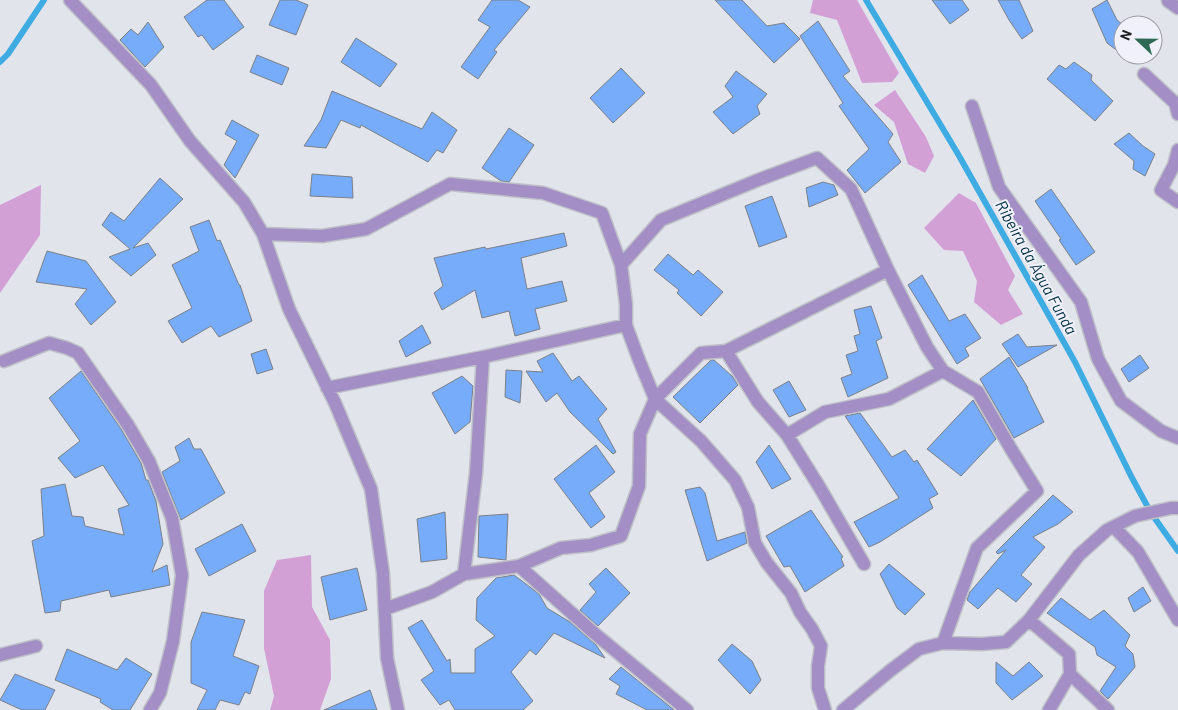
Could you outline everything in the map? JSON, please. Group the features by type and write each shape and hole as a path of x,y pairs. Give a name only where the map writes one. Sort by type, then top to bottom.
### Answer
{"street":[{"path":"72,2 151,85 190,141 244,202 262,234 289,309 338,412 370,489 383,574 387,658 398,710"},
{"path":"1144,74 1175,104 1178,114"},
{"path":"972,106 999,187 1081,302 1098,359 1121,401 1161,431 1178,438"},
{"path":"1178,150 1174,165 1161,190 1178,202"},
{"path":"621,265 661,220 817,158 851,189 888,270 943,371 978,392 1037,491 977,548 944,643"},
{"path":"262,234 322,236 366,229 450,184 543,193 602,213 621,265 626,304 626,325 655,399 701,441 735,480 748,507 755,543 767,563 791,592 800,612 821,646 818,666 818,688 825,710"},
{"path":"385,609 432,592 464,574 519,566 561,548 591,545 621,536 639,486 640,434 655,399 701,353 726,350 888,270"},
{"path":"327,388 483,357 626,325"},
{"path":"4,361 49,343 78,352 128,425 149,461 172,518 182,575 173,641 160,693 150,710"},
{"path":"726,350 758,402 787,435 864,564"},
{"path":"464,574 476,473 483,357"},
{"path":"787,435 825,412 889,399 943,371"},
{"path":"843,710 919,649 944,643 982,644 1006,642 1029,620 1079,555 1107,530 1135,516 1178,508"},
{"path":"1114,527 1138,552 1178,620"},
{"path":"519,566 594,633 687,710"},
{"path":"1029,620 1069,654 1070,674 1049,710"},
{"path":"0,654 36,646"},
{"path":"1070,674 1108,710"}],"shaded area":[{"path":"813,0 857,0 899,73 892,82 862,83 837,20 810,13"},
{"path":"895,90 926,137 934,156 925,173 908,164 894,122 874,105"},
{"path":"41,185 40,235 0,293 0,205"},
{"path":"959,193 976,203 1015,276 1008,290 1023,314 1001,325 974,302 977,281 963,251 944,250 924,228"},
{"path":"311,555 312,607 330,640 331,679 320,710 270,710 274,696 264,648 264,591 277,560"}],"building":[{"path":"207,0 224,0 244,27 213,50 202,35 198,37 184,17"},
{"path":"280,0 296,0 308,5 296,35 269,25"},
{"path":"492,0 518,0 530,7 494,50 497,52 478,79 461,67 490,27 478,20"},
{"path":"715,0 742,0 767,26 784,23 800,39 774,63"},
{"path":"932,0 962,0 969,10 950,24"},
{"path":"998,0 1019,0 1033,31 1022,39"},
{"path":"1107,0 1114,15 1113,48 1107,43 1092,9"},
{"path":"818,21 850,71 843,76 893,134 888,142 901,162 865,193 847,170 869,149 839,106 843,103 800,36"},
{"path":"148,22 164,47 145,67 120,40 131,29 138,35"},
{"path":"356,38 397,64 380,87 341,62"},
{"path":"257,55 289,68 282,85 250,72"},
{"path":"1074,62 1092,75 1091,80 1113,101 1095,121 1047,79 1059,65 1066,69"},
{"path":"621,68 645,93 613,123 590,98"},
{"path":"736,71 767,94 757,106 760,114 733,134 713,112 733,97 725,86"},
{"path":"332,91 422,129 432,112 457,130 443,153 437,150 428,162 361,125 360,128 341,120 326,148 304,146 321,120"},
{"path":"232,120 259,135 235,178 224,165 237,141 225,134"},
{"path":"509,128 534,145 509,182 501,181 482,168"},
{"path":"1129,133 1155,154 1145,176 1133,169 1134,161 1114,144"},
{"path":"312,174 352,177 353,198 310,196"},
{"path":"160,178 183,199 133,248 148,243 156,255 131,276 109,257 130,249 102,225 111,212 124,221"},
{"path":"823,182 834,185 838,195 809,207 806,188"},
{"path":"1051,189 1095,252 1076,265 1035,201"},
{"path":"772,196 787,237 759,247 745,206"},
{"path":"209,220 217,241 220,240 240,285 252,321 219,337 211,326 182,343 168,321 192,308 172,265 199,251 190,227"},
{"path":"564,233 567,246 521,258 527,289 562,281 567,301 535,309 540,329 515,336 509,311 482,318 475,290 442,310 434,293 443,286 434,258"},
{"path":"47,251 86,261 116,302 91,325 75,304 87,289 36,282"},
{"path":"668,254 693,275 698,270 723,292 701,316 677,293 679,290 654,270"},
{"path":"922,275 949,321 965,314 981,338 965,348 969,356 957,364 908,285"},
{"path":"871,306 882,338 876,341 888,378 848,397 841,378 852,374 846,355 858,351 854,336 860,334 854,310"},
{"path":"422,325 431,343 406,357 399,341"},
{"path":"1018,334 1027,347 1057,345 1018,367 1002,344"},
{"path":"266,349 273,369 257,374 251,354"},
{"path":"553,353 572,381 579,376 607,409 598,419 616,452 613,454 570,412 557,393 546,402 526,371 543,372 537,361"},
{"path":"1140,355 1149,368 1129,382 1121,369"},
{"path":"1009,357 1028,388 1044,422 1014,438 980,379"},
{"path":"711,360 714,360 732,376 738,385 700,423 673,397"},
{"path":"506,370 522,371 520,403 505,397"},
{"path":"81,371 121,429 141,463 146,480 148,480 156,501 163,544 152,572 167,565 170,585 111,597 109,590 61,601 60,611 45,613 32,541 44,536 41,489 65,484 72,516 83,517 85,526 124,535 118,509 129,505 103,465 75,478 58,458 80,441 49,398"},
{"path":"462,376 473,386 470,422 455,434 432,393"},
{"path":"789,381 806,410 789,417 773,390"},
{"path":"973,400 996,439 961,476 927,449"},
{"path":"860,413 892,457 905,450 914,462 917,460 938,494 929,499 933,508 869,547 854,522 899,498 845,416"},
{"path":"189,438 194,449 201,449 225,493 181,520 162,472 180,461 175,447"},
{"path":"596,445 615,472 589,493 605,517 591,528 554,479"},
{"path":"769,445 791,479 772,489 756,462"},
{"path":"700,487 705,493 717,541 745,532 747,543 707,561 685,490"},
{"path":"1053,495 1073,512 1058,524 1033,537 1045,547 1021,575 1032,584 1016,602 998,588 978,609 967,600 970,592 1006,550 998,554 996,552"},
{"path":"811,510 843,557 841,558 844,566 805,592 790,566 784,567 766,536"},
{"path":"445,512 447,559 421,562 417,519"},
{"path":"508,514 506,560 478,557 479,516"},
{"path":"242,524 256,551 209,576 195,549"},
{"path":"889,564 925,594 905,615 897,608 880,574"},
{"path":"357,568 367,610 330,620 321,577"},
{"path":"606,568 630,593 598,626 580,610 596,592 589,584"},
{"path":"514,575 539,594 547,608 570,622 596,645 605,658 554,633 536,655 530,650 511,672 533,701 523,710 455,710 449,700 440,705 421,680 434,671 408,628 422,620 447,661 450,659 451,673 475,673 475,649 495,636 476,620 477,598 496,578"},
{"path":"1143,587 1151,601 1134,612 1128,598"},
{"path":"1061,598 1090,620 1104,610 1130,635 1125,646 1133,654 1135,667 1108,699 1100,691 1116,667 1097,655 1095,647 1047,613"},
{"path":"202,612 245,620 233,656 259,666 250,694 245,692 239,705 220,700 215,710 197,710 207,690 191,683 191,642"},
{"path":"732,644 752,661 761,680 750,694 718,660"},
{"path":"67,649 117,670 126,658 152,674 130,710 113,710 100,702 101,699 55,680"},
{"path":"996,662 1013,676 1029,662 1043,676 1012,700 996,683"},
{"path":"621,667 674,710 647,710 616,694 620,686 609,679"},
{"path":"15,674 55,690 45,710 22,710 0,700"},
{"path":"370,690 377,710 324,710"}],"waterway":[{"name":"Ribeira da Água Funda","path":"0,62 8,54 44,0"},
{"name":"Ribeira da Água Funda","path":"866,0 958,154 1075,362 1151,513 1178,551"}]}
